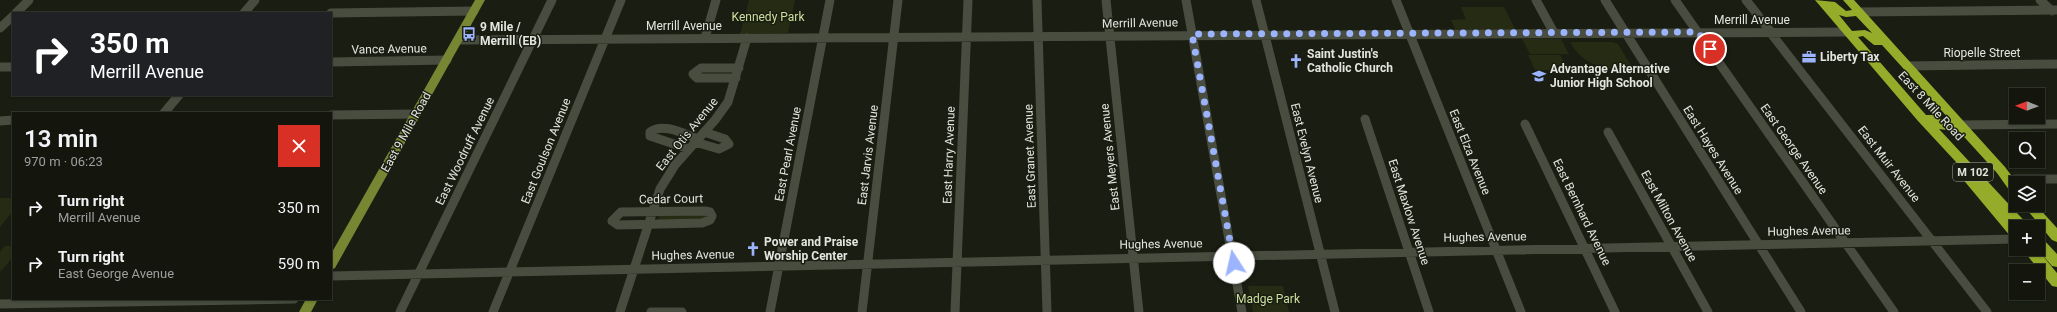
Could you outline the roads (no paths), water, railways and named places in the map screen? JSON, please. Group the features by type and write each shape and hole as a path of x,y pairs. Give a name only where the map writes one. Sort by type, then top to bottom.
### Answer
{"highway":[{"name":"East 8 Mile Road","path":"1820,0 1922,118 2017,220"},
{"path":"1827,0 1835,9 1843,13 1850,14 1858,12"},
{"name":"East 8 Mile Road","path":"1848,0 2009,177"},
{"path":"1848,33 1860,32 1871,36 1904,72 1926,87"},
{"path":"1878,68 1896,80 1936,123 1945,127 1959,124"},
{"path":"1922,118 1930,134 2009,226"},
{"path":"2045,211 2057,224"},
{"path":"2034,212 2057,237"},
{"path":"2045,249 2057,262"},
{"path":"2035,256 2057,282"}],"main road":[{"name":"East 9 Mile Road","path":"332,263 480,0"},
{"path":"305,312 311,300"}],"street":[{"path":"17,12 29,0"},
{"path":"245,12 255,0"},
{"name":"East Woodruff Avenue","path":"400,312 552,0"},
{"name":"East Goulson Avenue","path":"493,312 621,0"},
{"path":"705,38 716,0"},
{"name":"East Pearl Avenue","path":"770,312 830,0"},
{"name":"East Jarvis Avenue","path":"862,312 898,0"},
{"name":"East Harry Avenue","path":"954,312 968,0"},
{"name":"East Granet Avenue","path":"1037,0 1047,312"},
{"name":"East Meyers Avenue","path":"1106,0 1139,312"},
{"path":"1186,0 1242,312"},
{"name":"East Evelyn Avenue","path":"1256,0 1335,312"},
{"name":"East Elza Avenue","path":"1396,0 1521,312"},
{"path":"1536,0 1554,33"},
{"name":"East Hayes Avenue","path":"1606,0 1801,312"},
{"name":"East George Avenue","path":"1675,0 1894,312"},
{"name":"East Muir Avenue","path":"1746,0 1987,312"},
{"path":"2040,0 2055,12"},
{"path":"332,13 474,11"},
{"path":"1858,12 2055,12"},
{"path":"0,18 12,16"},
{"path":"0,28 12,17"},
{"name":"Merrill Avenue","path":"458,40 1192,34 1698,32 1848,33"},
{"name":"East Otis Avenue","path":"620,312 647,224 660,189 669,172 697,141 728,102 747,38"},
{"name":"Vance Avenue","path":"332,62 447,60"},
{"name":"Riopelle Street","path":"1907,66 2057,64"},
{"path":"0,67 12,67"},
{"path":"736,78 697,78 693,73 701,68 739,68"},
{"path":"165,112 178,96"},
{"path":"332,115 416,114"},
{"name":"East Maxlow Avenue","path":"1365,119 1429,312"},
{"path":"0,121 12,120"},
{"name":"East Bernhard Avenue","path":"1525,124 1615,312"},
{"path":"1959,124 2057,124"},
{"name":"East Milton Avenue","path":"1608,132 1708,312"},
{"path":"2045,180 2057,179"},
{"name":"Cedar Court","path":"705,211 710,212 712,216 710,220 704,222 618,225 613,222 612,219 616,214 622,212 651,212 705,211"},
{"name":"Hughes Avenue","path":"332,276 2009,239"},
{"path":"0,304 13,301 126,300"},
{"path":"5,312 13,301"},
{"path":"651,312 682,312"}],"place":[{"name":"9 Mile / Merrill (EB)","path":"469,34"},
{"name":"Liberty Tax","path":"1809,57"},
{"name":"Saint Justin's Catholic Church","path":"1296,61"},
{"name":"Advantage Alternative Junior High School","path":"1539,76"},
{"name":"Power and Praise Worship Center","path":"753,249"}],"park label":[{"name":"Kennedy Park","path":"768,17"},
{"name":"Madge Park","path":"1268,299"}]}
